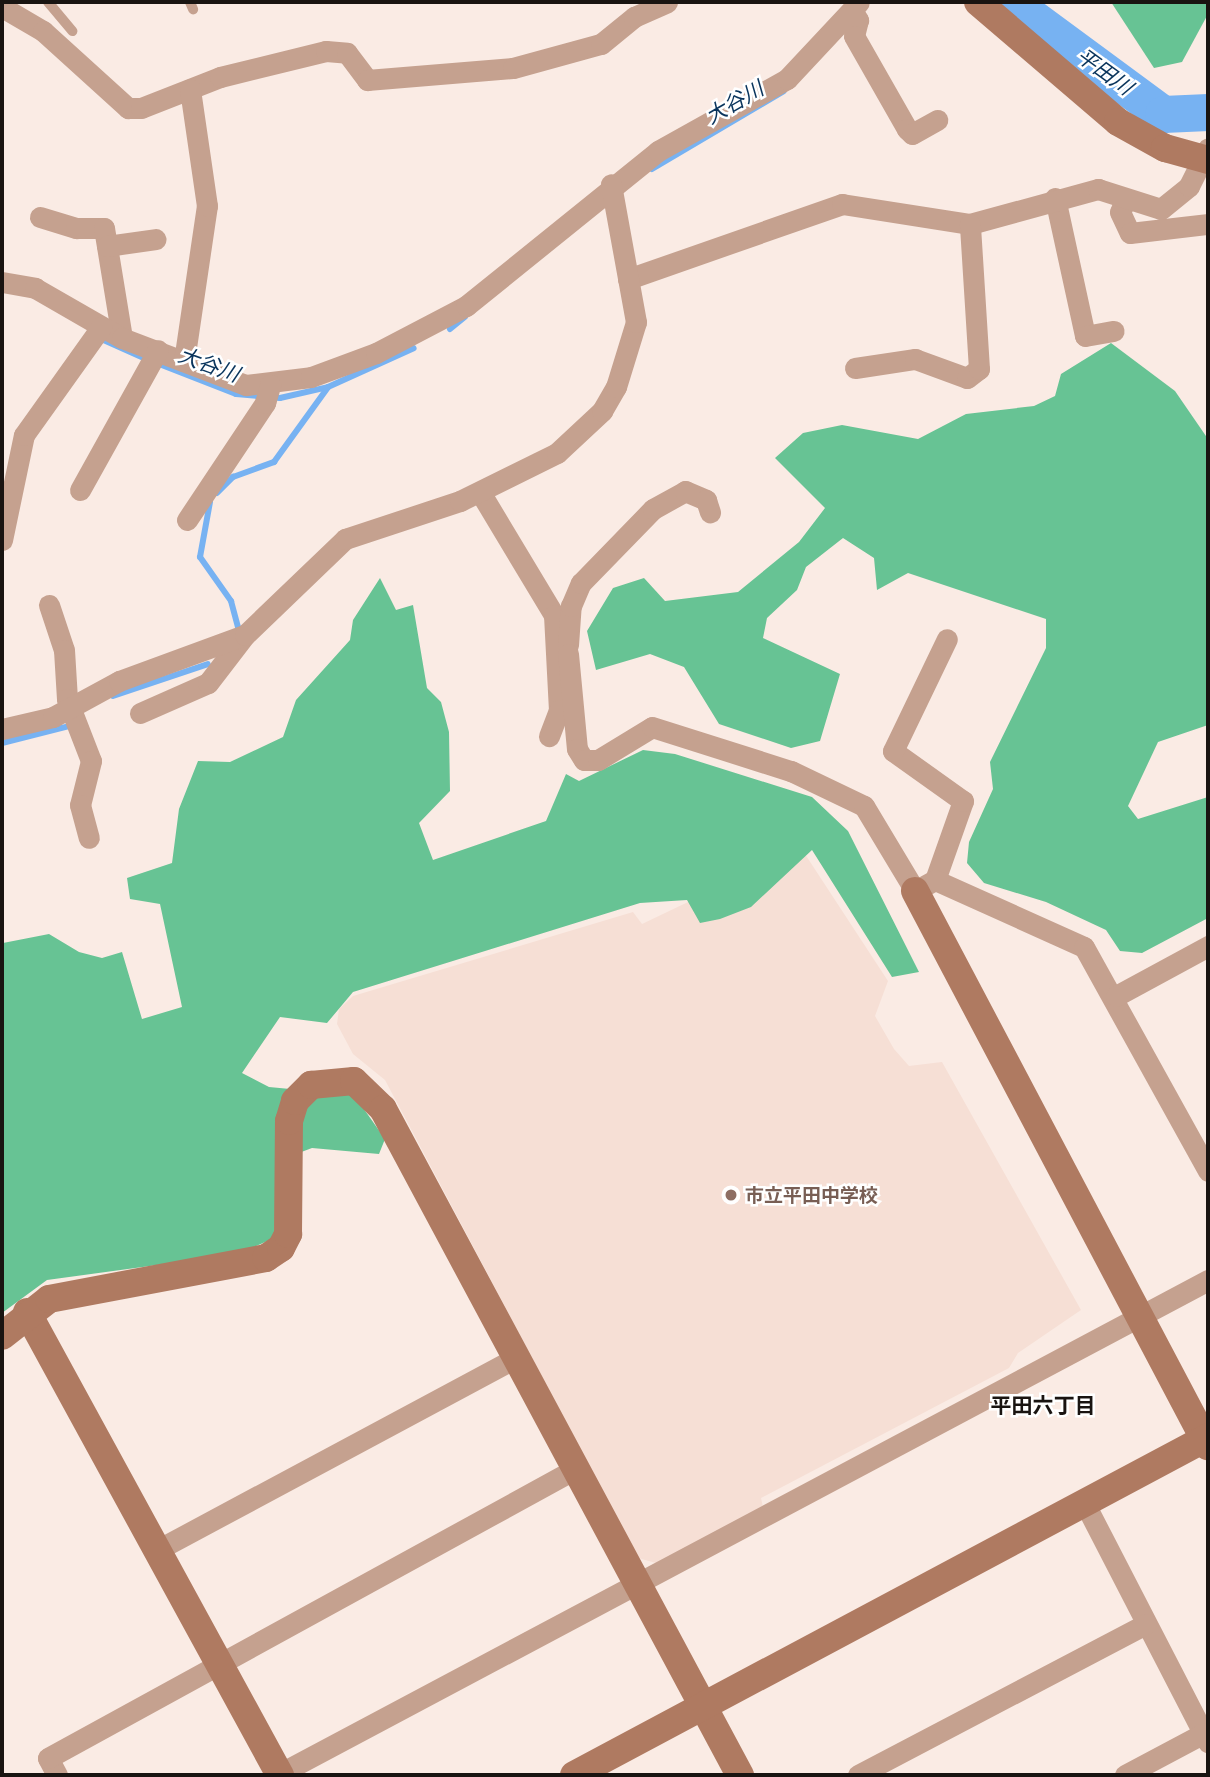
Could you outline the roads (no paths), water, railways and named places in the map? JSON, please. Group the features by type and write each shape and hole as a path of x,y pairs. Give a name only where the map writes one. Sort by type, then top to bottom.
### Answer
{"street":[{"path":"2,7 43,31 128,108 326,51 347,53 367,80 513,68 601,44 634,17 667,2"},
{"path":"628,279 842,204 970,224 1055,198 1098,189 1161,209 1189,186 1205,155 1118,122 978,2"},
{"path":"855,6 858,20 854,36 907,129 912,134 937,120"},
{"path":"187,520 268,393 346,366 434,326 611,184 787,79 855,6"},
{"path":"184,361 207,206 190,89"},
{"path":"139,713 208,683 245,635 345,539 480,492 557,453 602,411 636,322 611,184"},
{"path":"1055,198 1085,336 1114,331"},
{"path":"1126,199 1120,212 1130,233 1208,224"},
{"path":"40,216 76,228 104,228 122,338"},
{"path":"855,368 915,359 967,378 979,369 970,224"},
{"path":"107,246 156,239"},
{"path":"2,282 35,288 96,334 122,338 154,358 184,361 268,393"},
{"path":"2,540 24,435 96,334"},
{"path":"80,490 154,358"},
{"path":"550,736 559,710 562,654 570,606 581,583 653,509 685,491 706,500 710,512"},
{"path":"480,492 520,565 549,600 562,654 578,749 584,760 598,760 652,727 791,771 864,806 925,885 1207,1441 573,1775"},
{"path":"49,605 64,650 71,708 91,761 80,805 89,838"},
{"path":"2,729 71,708 119,681 245,635"},
{"path":"925,885 962,801 892,751 947,639"},
{"path":"925,885 1084,947 1201,1140 1208,1171"},
{"path":"1116,996 1208,946"},
{"path":"2,1336 27,1312 78,1289 266,1258 281,1248 288,1234 292,1111 310,1085 333,1078 354,1081 383,1109 740,1775"},
{"path":"27,1312 159,1549 218,1664 280,1775 1208,1280"},
{"path":"159,1549 515,1357"},
{"path":"57,1775 48,1758 575,1469"},
{"path":"1085,1503 1206,1737 1125,1775"},
{"path":"858,1775 1146,1624"}],"lane":[{"path":"48,2 72,31"}],"waterway":[{"name":"平田川","path":"1011,2 1163,114 1208,112"},
{"name":"大谷川","path":"652,169 784,91"},
{"name":"大谷川","path":"450,329 465,317"},
{"name":"大谷川","path":"99,338 144,358"},
{"name":"大谷川","path":"154,362 236,394 280,398 328,387 414,348"},
{"path":"217,493 233,477 274,462 328,387"},
{"path":"210,502 200,557 231,601 239,631"},
{"path":"113,696 208,664"},
{"path":"2,743 69,726"}],"place":[{"name":"市立平田中学校","path":"731,1195"}],"district":[{"name":"平田六丁目","path":"1043,1405"}]}
